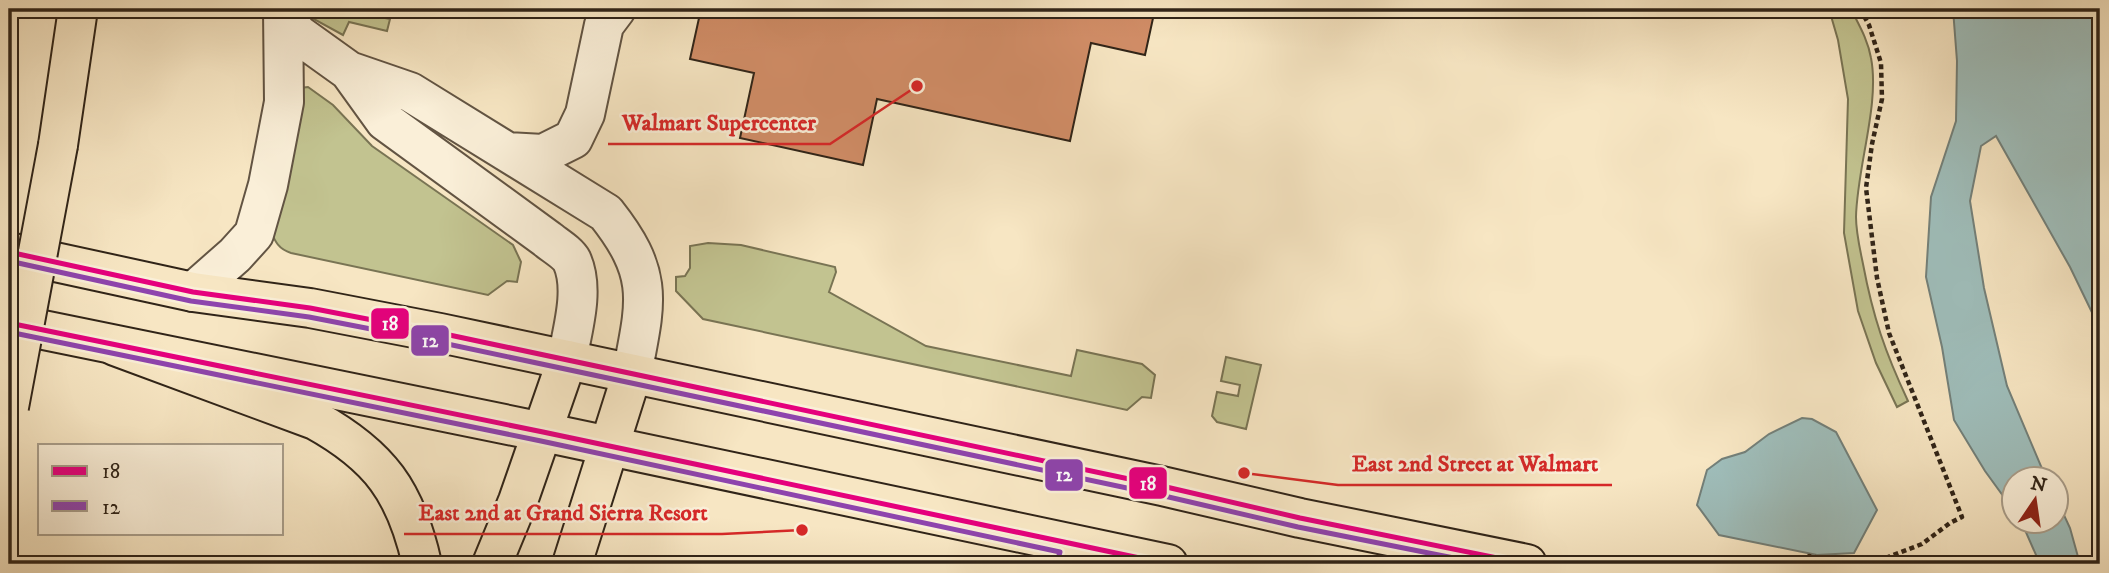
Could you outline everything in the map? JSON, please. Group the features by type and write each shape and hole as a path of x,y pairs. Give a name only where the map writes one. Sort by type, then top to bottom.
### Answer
{"main road":[{"path":"9,407 58,145 78,9"},
{"path":"9,252 193,292 310,308 566,360 1149,483 1300,518 1527,564"},
{"path":"9,323 543,432 1068,555 1168,564"},
{"path":"115,346 315,420 339,433 367,455 402,499 415,529 422,564"},
{"path":"492,564 519,501 566,360"},
{"path":"572,564 632,374"}],"lane":[{"path":"283,10 296,33 349,71 410,92 606,213 624,235 635,257 643,285 643,314 632,374"},
{"path":"193,292 254,234 268,185 284,102 283,10"},
{"path":"507,152 544,154 573,139 585,114 610,17"},
{"path":"349,71 385,121 547,239 571,260 576,282 576,305 566,360"}],"path":[{"path":"1860,9 1869,25 1881,63 1882,99 1866,188 1877,278 1889,333 1962,517 1922,544 1870,564"},
{"path":"1801,564 1809,556 1851,564"}],"green space":[{"path":"302,9 341,9 390,19 387,31 349,22 343,35 310,17"},
{"path":"1829,9 1851,9 1871,58 1873,95 1857,198 1856,223 1876,318 1886,350 1908,401 1897,407 1876,363 1858,311 1844,233 1848,99 1838,40"},
{"path":"308,87 333,105 372,146 513,245 521,262 517,282 507,281 488,295 291,253 280,247 270,230 300,88"},
{"path":"708,243 741,245 835,267 836,272 829,292 926,346 1071,376 1077,350 1142,364 1155,375 1151,398 1142,397 1127,410 703,319 676,291 676,277 685,276 690,268 690,246"},
{"path":"1226,357 1261,365 1246,429 1217,422 1212,416 1217,392 1238,396 1240,385 1221,381"}],"water":[{"path":"1953,9 2100,9 2100,329 2070,267 1996,136 1981,146 1970,201 1984,288 2007,386 2040,464 2000,464 2000,492 1954,420 1942,347 1926,277 1931,197 1956,121 1957,61"},
{"path":"1802,418 1812,419 1836,432 1877,510 1854,553 1817,555 1719,535 1697,505 1707,470 1722,459 1745,452 1769,434"},
{"path":"2070,528 2080,564 2040,564 2027,534 2070,534"}],"building":[{"path":"701,9 1155,9 1145,55 1091,43 1070,141 877,99 863,165 740,138 754,73 690,59"}],"transit line":[{"name":"18","path":"9,252 193,292 310,308 440,333 1162,486 1300,518 1527,564"},
{"name":"12","path":"9,261 191,301 309,317 438,342 1160,495 1298,527 1484,564"},
{"name":"18","path":"9,323 1168,564"},
{"name":"12","path":"9,332 541,441 1060,552 1057,562"}],"place":[{"name":"Walmart Supercenter","path":"917,86"},
{"name":"East 2nd Street at Walmart","path":"1244,473"},
{"name":"East 2nd at Grand Sierra Resort","path":"802,530"}]}
